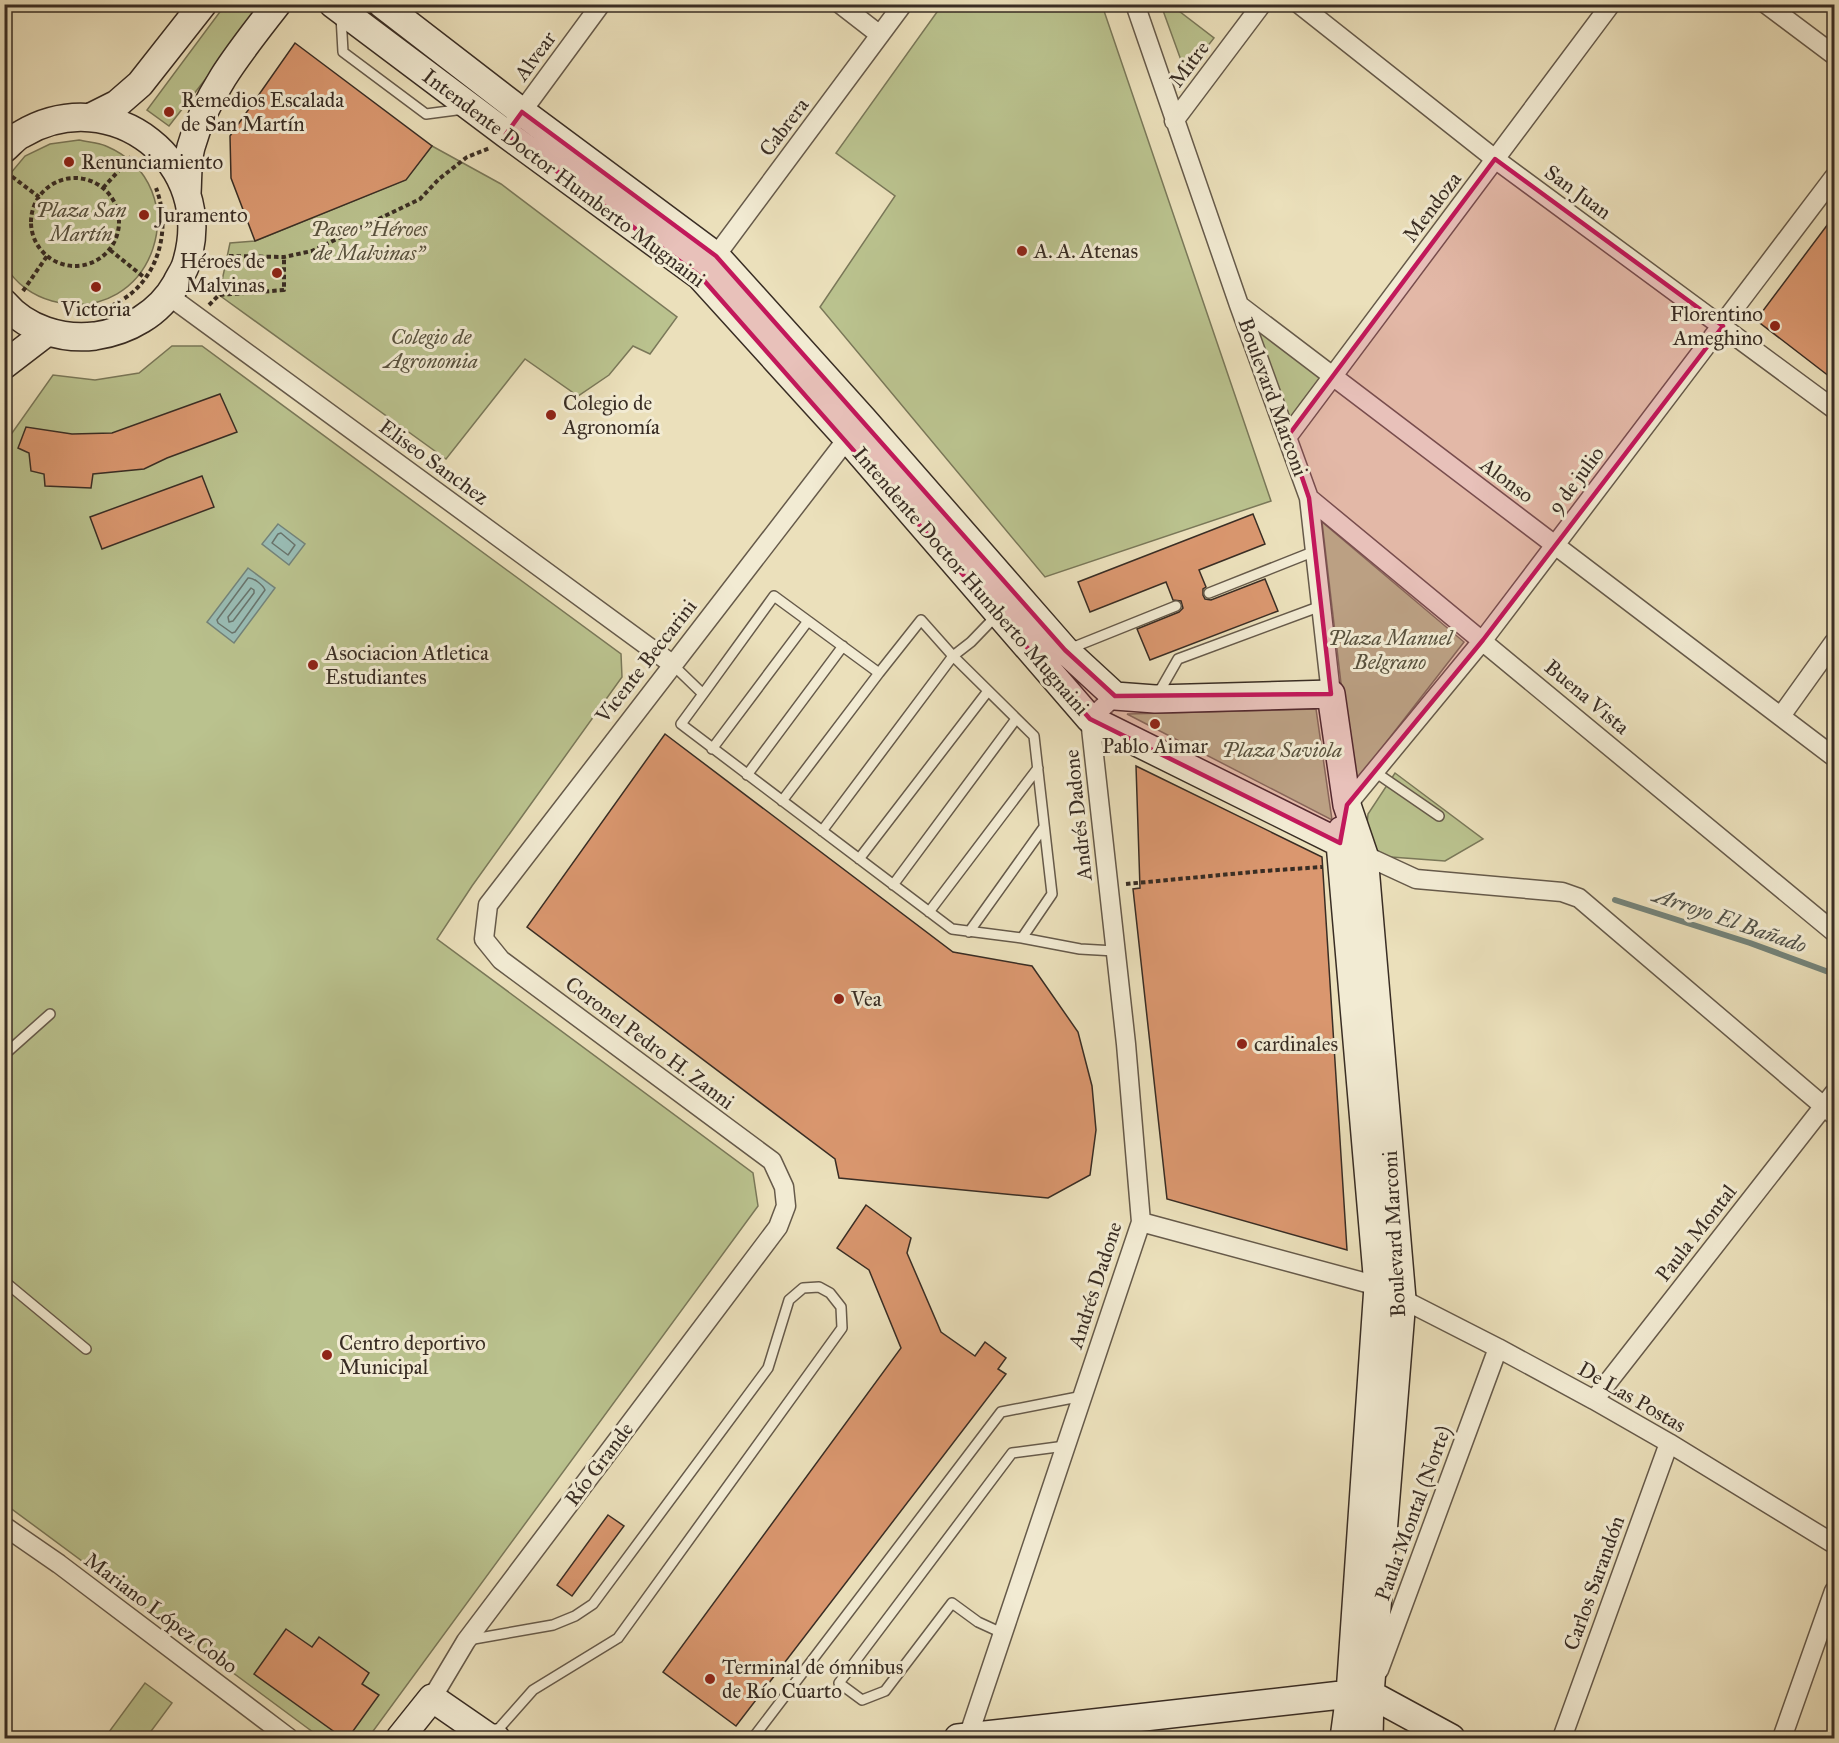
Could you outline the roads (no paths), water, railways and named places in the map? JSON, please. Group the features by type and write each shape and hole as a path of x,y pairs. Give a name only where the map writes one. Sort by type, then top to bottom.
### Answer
{"main road":[{"path":"10,297 15,316 47,332 81,338 114,333 144,319 169,296 186,265 192,230 187,194 190,149 197,127 221,78 277,4"},
{"name":"Intendente Doctor Humberto Mugnaini","path":"382,4 522,112 708,266 855,429 1065,650 1114,696 1155,699 1332,694"},
{"path":"91,117 117,104 140,84 196,7"},
{"name":"Intendente Doctor Humberto Mugnaini","path":"337,7 506,134 708,266"},
{"path":"4,149 20,134 54,120 91,117 123,124 151,141 173,165 187,194"},
{"path":"4,365 47,332"},
{"name":"Intendente Doctor Humberto Mugnaini","path":"855,429 999,613 1090,719 1349,854"},
{"name":"Boulevard Marconi","path":"1332,694 1347,805 1378,1286 1360,1694 1369,1738"},
{"name":"Boulevard Marconi","path":"1344,1738 1360,1694 1402,1299 1349,854"},
{"path":"963,1738 1360,1694 1451,1738"},
{"path":"432,1698 490,1738 496,1738"},
{"name":"Río Grande","path":"400,1738 432,1698"}],"street":[{"name":"Alvear","path":"506,134 601,4"},
{"path":"840,4 880,35"},
{"name":"Cabrera","path":"708,266 903,4"},
{"name":"Boulevard Marconi","path":"1134,4 1309,498 1332,694"},
{"name":"Mitre","path":"1174,121 1262,4"},
{"name":"San Juan","path":"1299,4 1495,159 1834,410"},
{"name":"Mendoza","path":"1288,436 1611,4"},
{"path":"1767,4 1834,55"},
{"name":"9 de julio","path":"1347,805 1483,640 1834,177"},
{"name":"Eliseo Sanchez","path":"169,296 672,664"},
{"name":"Alonso","path":"1239,305 1834,757"},
{"name":"Vicente Beccarini","path":"484,939 488,905 855,429"},
{"name":"Buena Vista","path":"1309,498 1834,932"},
{"path":"1781,716 1834,642"},
{"name":"Andrés Dadone","path":"963,1738 1002,1633 1141,1222 1126,1044 1090,719 1114,696"},
{"name":"Intendente Doctor Humberto Mugnaini","path":"1349,854 1416,879 1562,892 1579,898 1831,1105"},
{"name":"Coronel Pedro H. Zanni","path":"484,939 501,960 772,1161 784,1187"},
{"name":"Paula Montal","path":"1594,1400 1831,1105"},
{"name":"Río Grande","path":"432,1698 466,1641 778,1227 786,1206 784,1187"},
{"path":"1141,1222 1378,1286"},
{"name":"De Las Postas","path":"1402,1299 1594,1400 1834,1544"},
{"name":"Paula Montal (Norte)","path":"1360,1694 1498,1348"},
{"name":"Carlos Sarandón","path":"1562,1738 1669,1443"},
{"name":"Mariano López Cobo","path":"4,1526 59,1564 289,1738"},
{"path":"1782,1738 1834,1591"}],"lane":[{"path":"1209,593 1315,551"},
{"path":"879,673 774,596 681,724 952,929 1022,938 1080,949 1115,951"},
{"path":"1065,650 1176,606"},
{"path":"1155,699 1178,659 1321,606"},
{"path":"822,831 953,656 971,642 999,613"},
{"path":"782,801 921,620 953,656 1034,736 1052,894 1022,938"},
{"path":"712,748 808,621"},
{"path":"747,775 843,646"},
{"path":"672,664 703,694"},
{"path":"859,859 988,691"},
{"path":"893,885 1016,719"},
{"path":"929,912 1038,768"},
{"path":"1375,772 1439,816"},
{"path":"969,932 1044,827"},
{"path":"4,1055 50,1014"},
{"path":"4,1281 87,1349"},
{"path":"466,1641 553,1625 575,1616 593,1604 768,1368 789,1300 803,1288 819,1287 830,1293 841,1307 842,1328 618,1638 533,1690 490,1738"},
{"path":"753,1738 1001,1412 1083,1396"},
{"path":"1002,1633 978,1622 952,1603 885,1691 862,1700 838,1683 1012,1453 1065,1446"}],"water":[{"path":"278,524 305,544 289,565 262,544"},
{"path":"248,568 275,588 234,643 207,622"}],"waterway":[{"name":"Arroyo El Bañado","path":"1615,900 1750,943 1834,974"}],"place":[{"name":"Remedios Escalada de San Martín","path":"169,112"},
{"name":"Renunciamiento","path":"69,162"},
{"name":"Juramento","path":"144,215"},
{"name":"A. A. Atenas","path":"1022,251"},
{"name":"Héroes de Malvinas","path":"277,273"},
{"name":"Victoria","path":"96,287"},
{"name":"Florentino Ameghino","path":"1775,326"},
{"name":"Colegio de Agronomía","path":"551,415"},
{"name":"Asociacion Atletica Estudiantes","path":"313,665"},
{"name":"Pablo Aimar","path":"1155,724"},
{"name":"Vea","path":"839,999"},
{"name":"cardinales","path":"1242,1044"},
{"name":"Centro deportivo Municipal","path":"327,1355"},
{"name":"Terminal de ómnibus de Río Cuarto","path":"710,1679"}],"park label":[{"name":"Plaza San Martín","path":"81,222"},
{"name":"Paseo \"Héroes de Malvinas\"","path":"369,241"},
{"name":"Colegio de Agronomia","path":"431,349"},
{"name":"Plaza Manuel Belgrano","path":"1390,650"},
{"name":"Plaza Saviola","path":"1282,750"}]}
